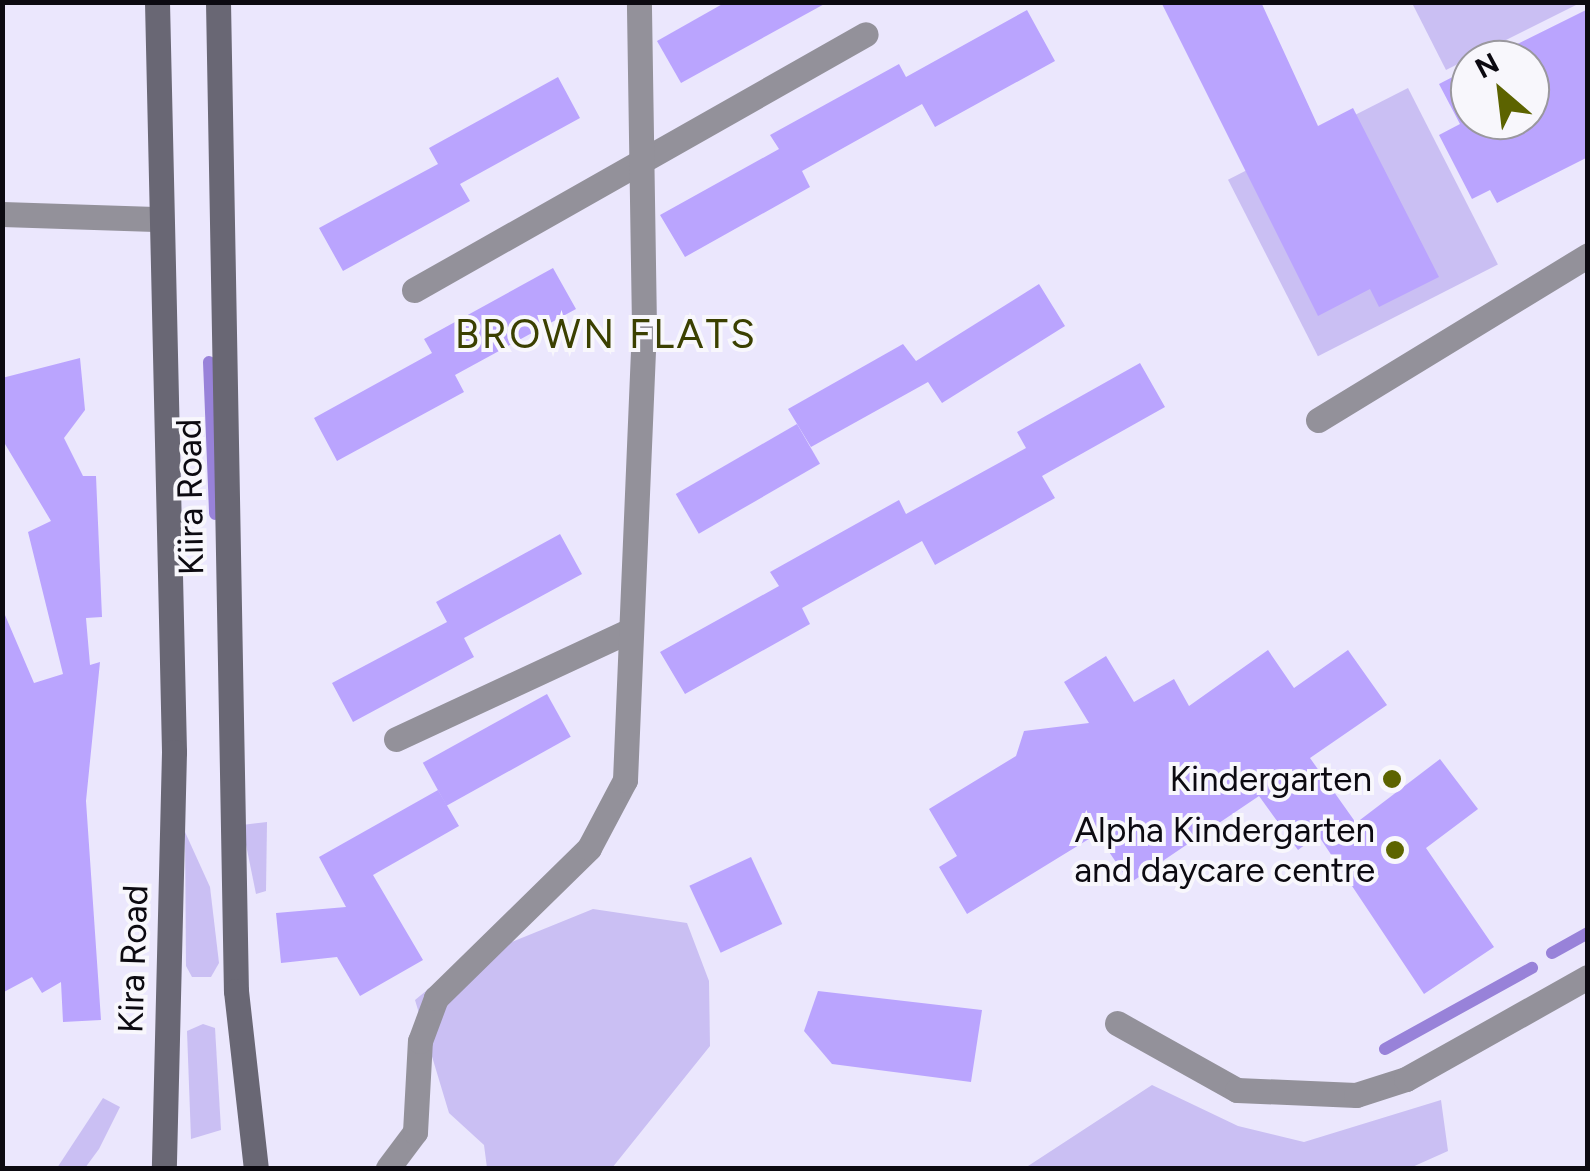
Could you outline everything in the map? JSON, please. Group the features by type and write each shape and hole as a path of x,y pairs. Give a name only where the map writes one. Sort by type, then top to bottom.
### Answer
{"main road":[{"name":"Kiira Road","path":"156,2 155,219 174,752"},
{"name":"Kiira Road","path":"218,2 236,991 256,1168"},
{"name":"Kira Road","path":"164,1168 174,752"}],"street":[{"path":"388,1168 415,1132 420,1041 436,998 589,848 610,813 627,760 643,161 639,2"},
{"path":"414,290 866,34"},
{"path":"2,214 155,219"},
{"path":"1318,420 1502,302 1588,255"},
{"path":"396,739 631,630"},
{"path":"1117,1023 1238,1090 1356,1095 1406,1079 1588,976"}],"shaded area":[{"path":"1412,3 1580,3 1506,40 1450,40 1450,68 1446,70"},
{"path":"1408,88 1498,264 1318,356 1228,180"},
{"path":"267,822 266,891 256,894 242,825"},
{"path":"185,832 210,887 219,963 211,977 192,977 186,966"},
{"path":"593,909 687,923 709,981 710,1046 612,1168 487,1168 484,1145 449,1113 415,1000 460,963"},
{"path":"203,1024 215,1028 221,1130 191,1139 187,1031"},
{"path":"1152,1085 1238,1126 1304,1142 1441,1100 1448,1151 1410,1168 1025,1168"},
{"path":"103,1098 120,1107 99,1149 85,1168 57,1168"}],"building":[{"path":"726,2 828,2 681,83 657,41"},
{"path":"1161,2 1261,2 1318,126 1353,108 1439,277 1379,307 1370,289 1318,316"},
{"path":"1588,9 1588,157 1497,203 1490,190 1472,199 1439,135 1450,129 1450,140 1550,140 1550,40 1525,40"},
{"path":"1027,10 1055,61 935,127 922,104 802,171 810,187 685,257 660,215 779,149 770,135 899,64 906,77"},
{"path":"558,77 580,118 460,184 470,201 343,271 319,228 438,164 429,148"},
{"path":"1450,78 1450,105 1439,84"},
{"path":"553,268 576,309 455,375 464,392 337,461 314,418 432,353 424,339"},
{"path":"1039,284 1065,326 942,403 928,382 811,447 788,409 903,344 916,361"},
{"path":"80,358 85,410 64,438 83,476 96,476 102,617 86,618 90,665 100,662 86,801 101,1020 63,1022 61,982 42,993 32,977 2,993 2,608 34,683 63,674 28,532 51,521 2,439 2,378"},
{"path":"1140,363 1165,407 1042,476 1055,498 935,565 922,541 802,608 810,624 685,694 660,652 779,586 770,572 899,500 906,514 1026,448 1017,432"},
{"path":"797,424 820,464 699,534 676,494"},
{"path":"560,534 582,574 464,638 474,657 353,722 332,683 447,622 436,602"},
{"path":"1268,650 1294,688 1348,650 1387,705 1310,758 1356,823 1440,759 1478,809 1426,848 1494,947 1424,994 1318,835 1298,850 1259,796 1130,883 1097,834 967,914 939,867 957,856 929,809 1016,756 1024,731 1089,723 1064,682 1106,656 1134,702 1174,679 1189,706"},
{"path":"547,694 571,737 447,806 423,763"},
{"path":"438,790 459,826 373,875 423,960 360,996 337,957 281,963 276,913 346,907 319,857"},
{"path":"751,857 782,924 721,953 689,886"},
{"path":"818,991 982,1010 971,1082 832,1064 804,1031"}],"waterway":[{"path":"209,362 215,514"},
{"path":"1552,953 1588,933"},
{"path":"1385,1049 1532,968"}],"place":[{"name":"Kindergarten","path":"1392,779"},
{"name":"Alpha Kindergarten and daycare centre","path":"1395,850"}],"district":[{"name":"BROWN FLATS","path":"606,334"}]}
